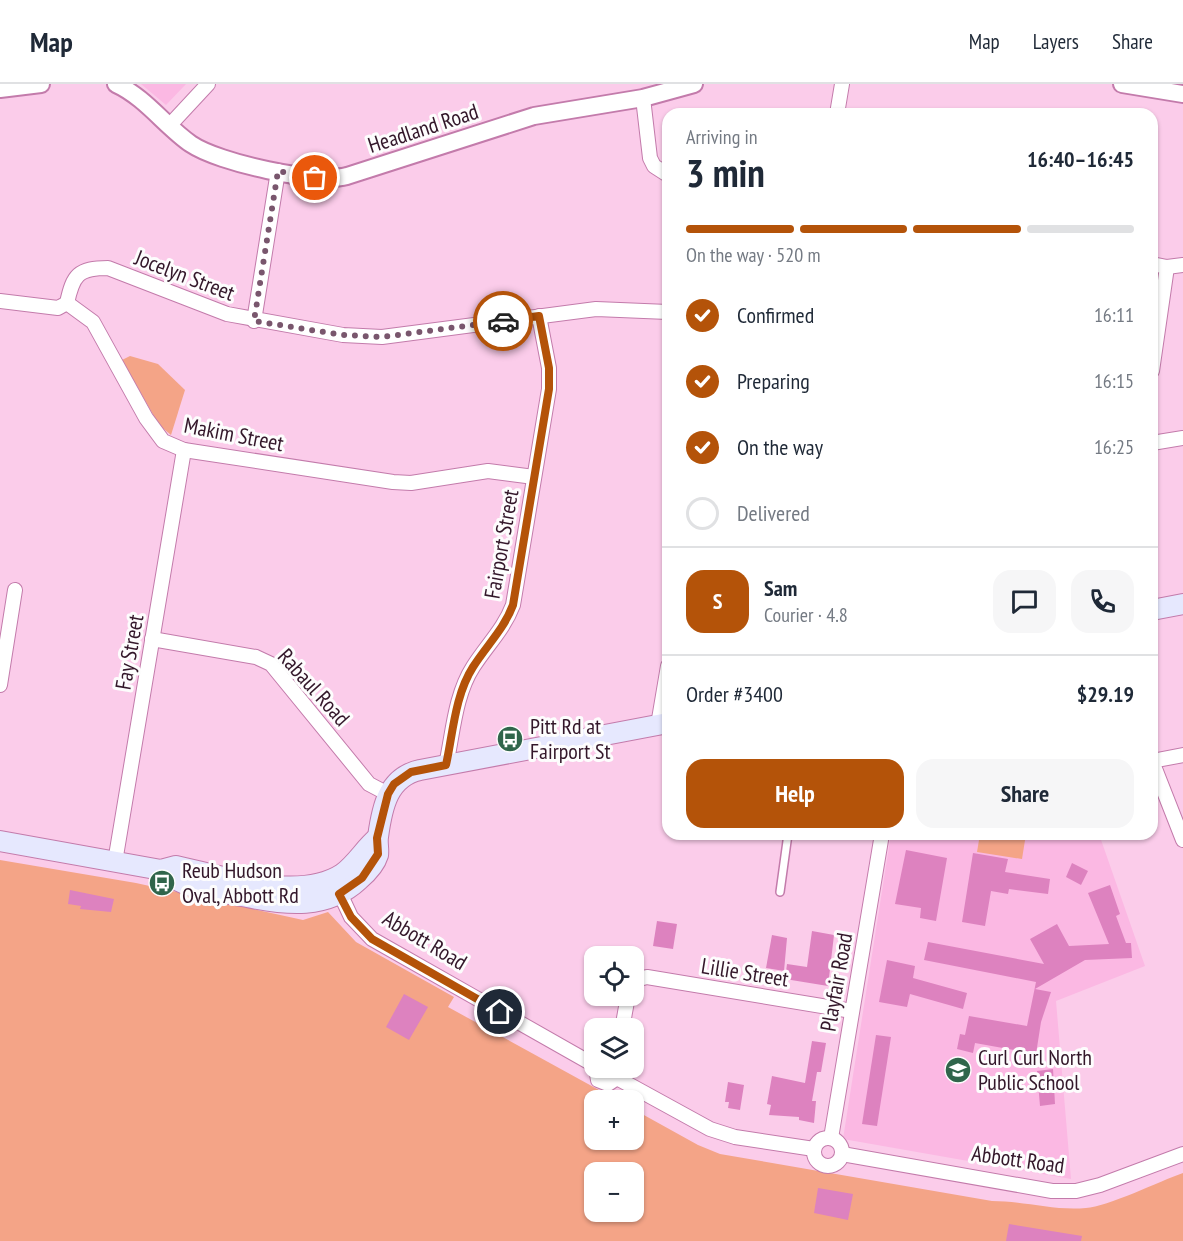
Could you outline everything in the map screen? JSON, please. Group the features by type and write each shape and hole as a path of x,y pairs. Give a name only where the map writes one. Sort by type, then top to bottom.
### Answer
{"main road":[{"path":"1158,606 1183,604"},
{"path":"0,841 161,870 172,880 270,902 296,904 318,902 336,886 351,888 372,867 378,854 377,838 388,794 403,775 662,724"}],"street":[{"path":"0,89 41,84"},
{"name":"Headland Road","path":"116,84 205,152 315,178 336,178 534,116 643,98 694,84"},
{"path":"169,126 208,84"},
{"path":"838,108 842,84"},
{"path":"1122,84 1183,94"},
{"path":"643,98 650,158 654,166 662,172"},
{"path":"254,321 278,171"},
{"path":"1158,265 1167,267 1183,265"},
{"path":"1158,329 1167,267"},
{"name":"Jocelyn Street","path":"67,303 71,285 78,274 90,268 108,268 227,314 254,321 343,335 382,337 596,309 662,312"},
{"path":"0,302 58,308 67,303"},
{"name":"Makim Street","path":"67,303 93,322 146,418 163,441 184,450 393,482 411,483 488,471 534,477"},
{"name":"Fairport Street","path":"446,765 460,696 472,668 506,624 513,605 549,389 549,368 539,316"},
{"path":"1158,442 1183,438"},
{"name":"Fay Street","path":"115,862 184,450"},
{"path":"0,685 15,590"},
{"name":"Rabaul Road","path":"152,639 256,657 271,664 369,784 388,794"},
{"path":"1158,760 1183,755"},
{"path":"1158,776 1183,840"},
{"name":"Playfair Road","path":"831,1138 881,840"},
{"name":"Abbott Road","path":"336,886 351,917 372,939 584,1060"},
{"name":"Lillie Street","path":"644,978 852,1011"},
{"name":"Abbott Road","path":"597,1078 601,1083 608,1084 613,1078"},
{"name":"Abbott Road","path":"625,1078 710,1129 735,1137 814,1149 815,1158 826,1166 834,1165 842,1154 1052,1191 1076,1191 1183,1154"},
{"path":"814,1149 818,1141 831,1138 839,1142 842,1154"}],"lane":[{"path":"780,892 787,840"}],"shaded area":[{"path":"141,84 186,84 166,105"},
{"path":"130,356 158,364 185,390 171,435 159,425 122,360"},
{"name":"Curl Curl North Public School","path":"890,840 1101,840 1145,966 1056,1001 1071,1179 843,1139"},
{"path":"979,840 1025,840 1022,859 977,852"},
{"path":"0,860 136,883 303,920 328,912 356,942 454,997 448,1007 599,1090 584,1090 584,1150 644,1150 644,1115 698,1145 720,1154 992,1201 1074,1209 1095,1207 1183,1173 1183,1241 0,1241"}],"building":[{"path":"906,850 947,858 936,921 920,918 921,908 895,904"},
{"path":"973,853 1008,859 1005,872 1050,879 1048,894 1009,889 1008,894 991,891 985,926 962,922"},
{"path":"1072,863 1088,871 1081,885 1066,877"},
{"path":"1110,885 1120,914 1116,916 1126,943 1131,943 1132,958 1085,960 1035,989 1051,992 1041,1022 1036,1054 975,1043 973,1053 957,1049 960,1034 965,1035 969,1016 1027,1026 1036,982 924,960 928,942 1044,964 1030,939 1057,924 1069,946 1109,944 1088,893"},
{"path":"70,890 114,899 111,912 80,909 81,906 68,904"},
{"path":"657,921 677,924 673,949 653,946"},
{"path":"812,931 834,935 828,986 785,979 787,964 807,967"},
{"path":"772,935 787,938 784,971 766,968"},
{"path":"887,960 915,966 913,978 967,993 963,1009 910,994 907,1007 879,1002"},
{"path":"404,994 428,1007 409,1040 386,1027"},
{"path":"876,1035 891,1037 877,1126 862,1124"},
{"path":"812,1041 826,1043 821,1072 817,1072 812,1101 816,1101 814,1123 799,1120 799,1117 769,1115 771,1105 767,1104 772,1076 805,1083"},
{"path":"1053,1069 1055,1104 1040,1106 1037,1071"},
{"path":"728,1082 744,1085 740,1110 728,1108 729,1102 725,1102"},
{"path":"818,1188 853,1194 848,1220 814,1213"},
{"path":"1009,1224 1082,1236 1081,1241 1006,1241"}],"way so far":[{"path":"315,178 278,171 254,321 343,335 382,337 503,321"}],"place":[{"name":"Pitt Rd at Fairport St","path":"510,739"},
{"name":"Reub Hudson Oval, Abbott Rd","path":"162,883"},
{"name":"Curl Curl North Public School","path":"958,1070"}],"route":[{"path":"500,1012 372,939 351,917 339,894 351,888 372,867 378,854 377,838 388,794 398,779 411,772 446,765 460,696 472,668 506,624 513,605 549,389 549,368 539,316 503,321"}]}
